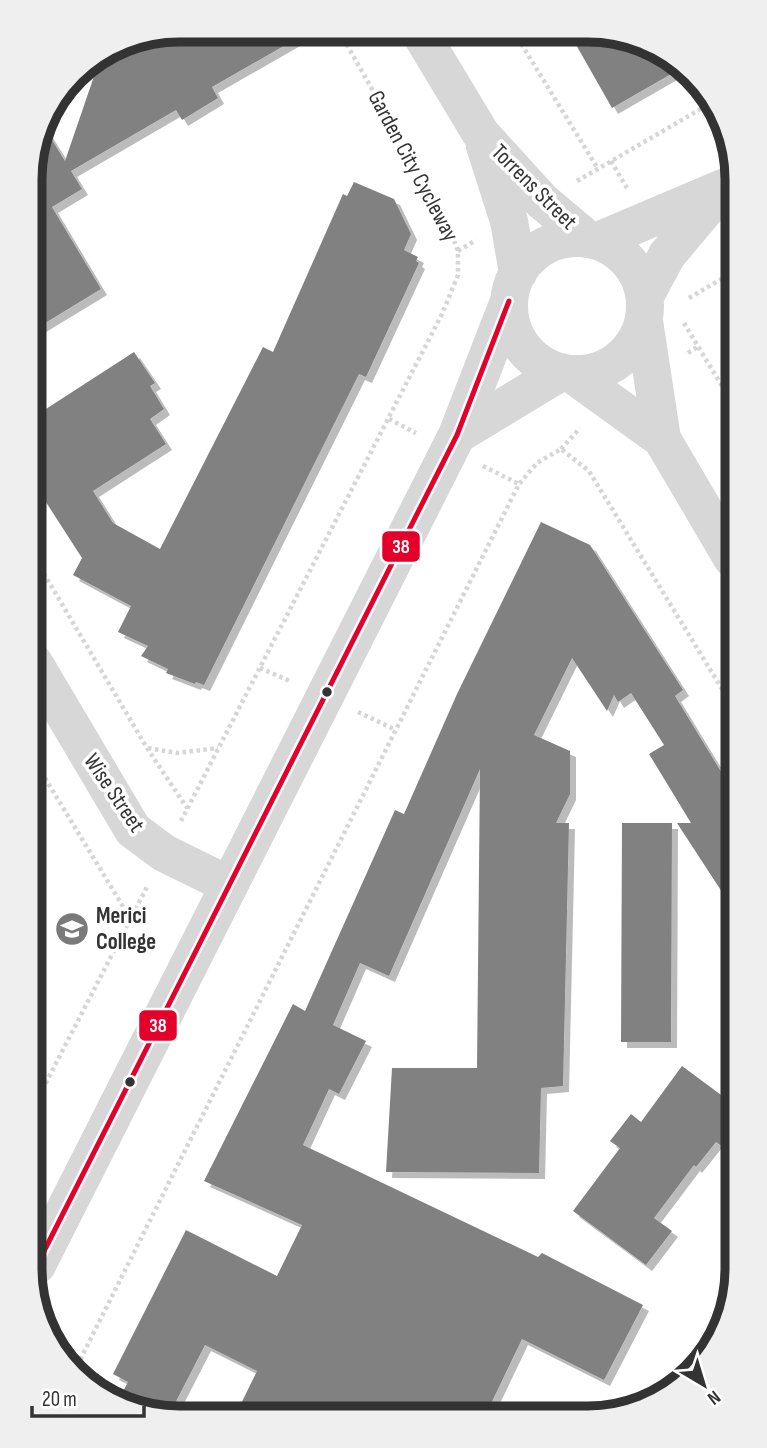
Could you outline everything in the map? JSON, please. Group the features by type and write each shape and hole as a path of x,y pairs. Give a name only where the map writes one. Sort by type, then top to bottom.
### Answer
{"street":[{"name":"Torrens Street","path":"426,42 481,134 542,201 593,240"},
{"name":"Torrens Street","path":"481,134 509,221 514,287"},
{"path":"593,240 725,188"},
{"path":"457,435 566,373 591,372 609,366 625,355 636,339 644,309 667,255 725,188"},
{"path":"42,1255 457,435 514,287 531,257 548,245 567,239 593,240 612,247 629,263 641,282 662,439 725,546"},
{"path":"514,287 511,320 517,338 528,353 543,365 566,373 662,439"},
{"name":"Wise Street","path":"42,677 132,830 164,853 229,885"}],"path":[{"name":"Garden City Cycleway","path":"42,1090 389,419 442,314 457,275 458,251 446,219 345,42"},
{"path":"520,42 598,169"},
{"path":"542,201 704,107"},
{"path":"458,251 509,221"},
{"path":"685,309 688,299 725,277"},
{"path":"682,319 725,391"},
{"path":"79,1362 519,484 537,463 561,449 588,419"},
{"path":"561,449 589,471 725,694"},
{"path":"42,570 147,748 187,809"},
{"path":"147,748 177,753 218,748"},
{"path":"42,773 130,919"}],"building":[{"path":"291,42 212,87 218,98 182,120 176,110 71,171 82,189 52,207 101,289 42,325 42,179 49,135 65,161 97,69 110,60 135,49 161,43"},
{"path":"575,43 606,43 632,49 649,56 674,73 612,108"},
{"path":"354,182 394,199 411,234 404,250 418,257 416,261 419,263 366,377 359,374 204,685 195,684 166,673 168,669 141,656 148,646 118,632 131,606 73,575 82,558 42,496 42,412 134,352 155,383 150,386 164,409 150,419 166,444 93,491 113,523 160,549 263,347 273,352 343,194 347,196"},
{"path":"541,522 590,545 683,690 675,696 725,778 725,897 677,823 691,823 649,754 664,745 631,693 618,702 614,695 607,711 572,658 534,735 570,751 570,794 556,823 569,823 563,1086 541,1088 539,1173 386,1172 392,1068 477,1068 480,769 389,976 360,963 333,1025 366,1041 339,1094 329,1089 303,1145 538,1257 542,1253 643,1305 604,1380 522,1339 490,1406 240,1406 257,1371 205,1345 174,1406 126,1396 122,1394 128,1382 113,1374 186,1230 277,1276 302,1225 204,1181 293,1004 305,1011 395,810 404,814 457,694"},
{"path":"622,823 672,823 671,1042 621,1042"},
{"path":"682,1066 725,1098 725,1148 716,1142 696,1167 694,1165 654,1218 672,1231 646,1265 573,1211 620,1148 610,1141 631,1114 641,1122"}],"transit line":[{"name":"38","path":"42,1255 457,435 509,301"}],"place":[{"name":"Merici College","path":"72,929"}]}
